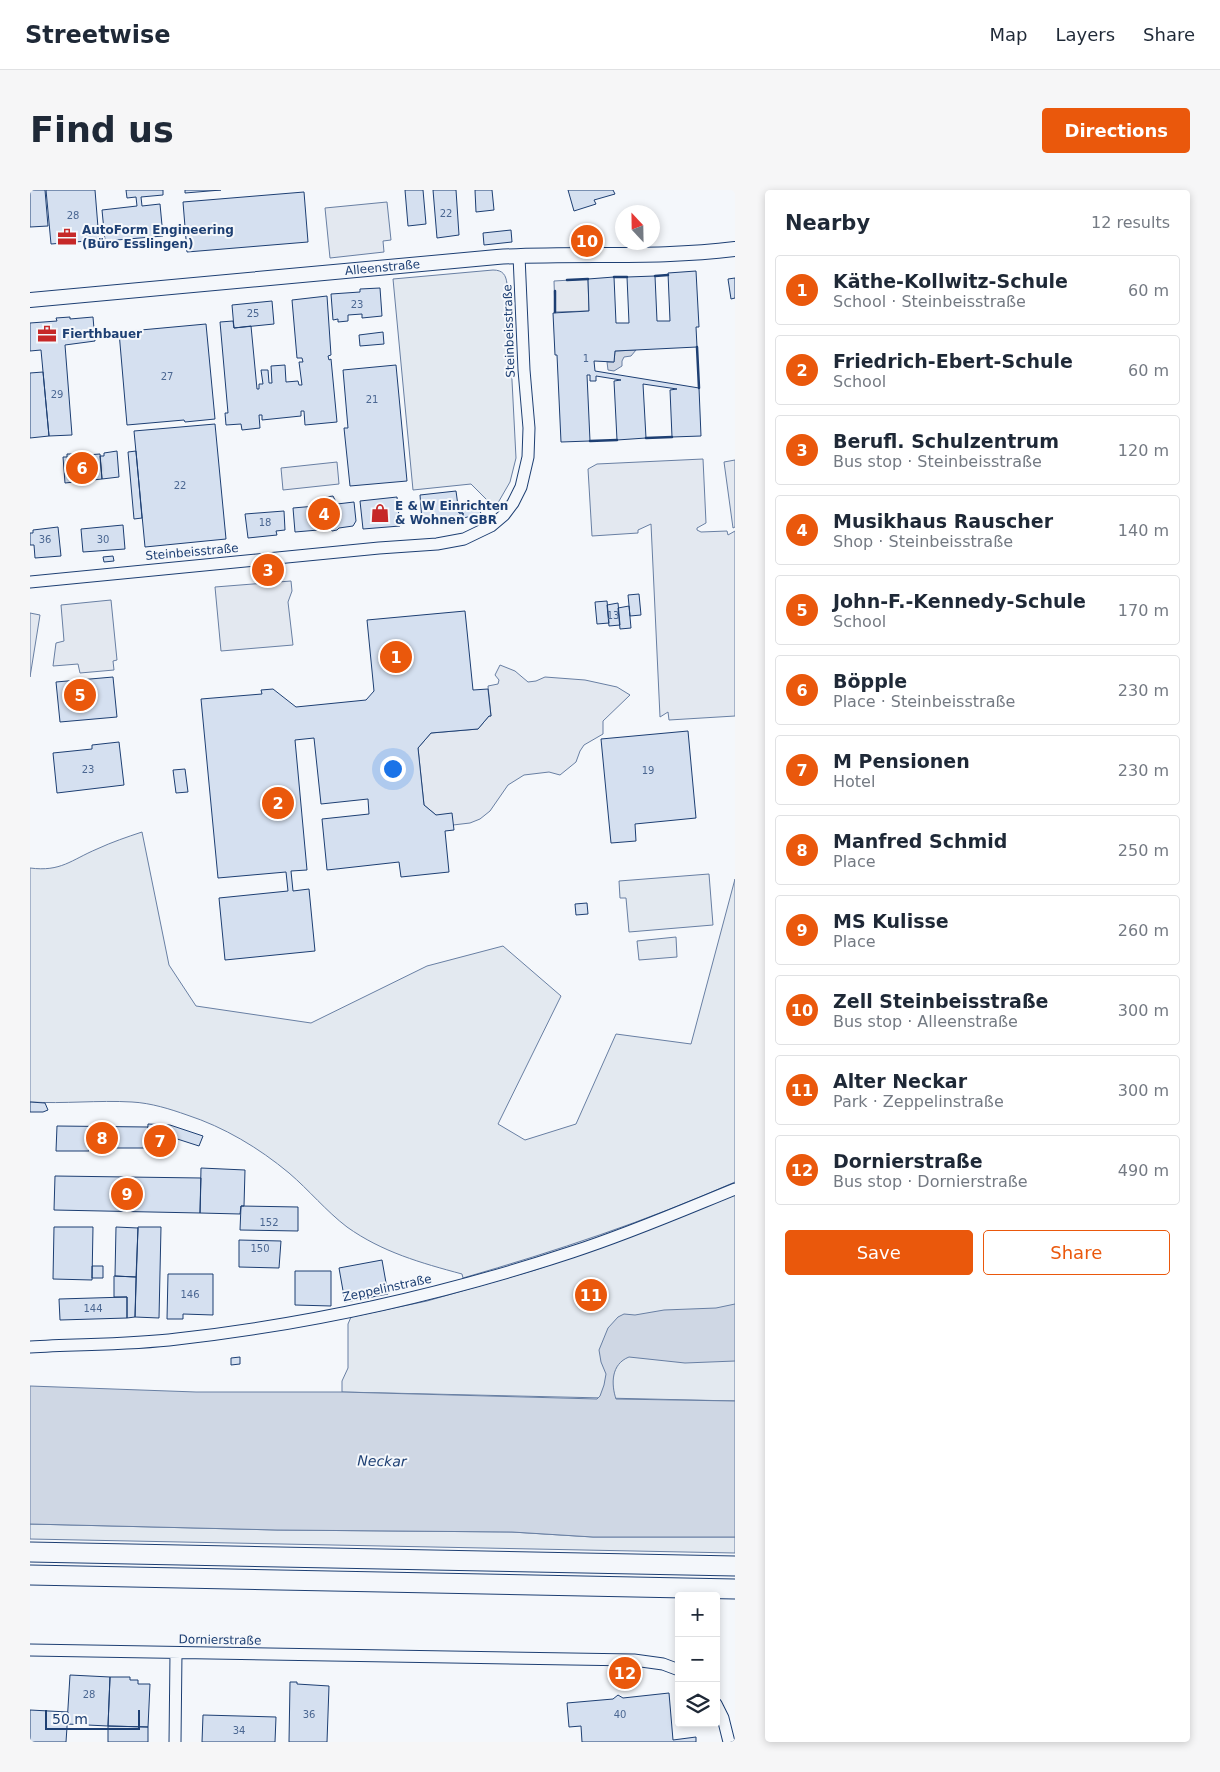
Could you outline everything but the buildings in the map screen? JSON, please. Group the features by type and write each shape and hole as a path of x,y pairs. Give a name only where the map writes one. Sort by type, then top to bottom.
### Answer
{"highway":[{"path":"30,1552 735,1566"},
{"path":"30,1575 735,1589"}],"street":[{"name":"Alleenstraße","path":"30,300 519,256 655,255 704,253 735,249"},
{"name":"Steinbeisstraße","path":"30,582 437,544 464,539 491,526 504,515 518,495 529,451 519,256"},
{"name":"Zeppelinstraße","path":"30,1346 191,1338 309,1319 398,1301 475,1282 574,1251 638,1228 735,1189"},
{"name":"Dornierstraße","path":"30,1650 634,1660 662,1664 675,1669"},
{"path":"175,1742 176,1653"},
{"path":"720,1712 729,1742"}],"shaded area":[{"path":"387,202 391,240 383,241 384,252 330,258 325,208"},
{"path":"493,270 503,274 507,284 516,458 510,482 495,508 471,484 413,490 393,279"},
{"path":"588,279 589,311 555,312 554,281"},
{"path":"703,459 706,523 697,528 697,530 701,532 727,531 728,535 735,531 735,716 669,720 668,712 660,717 651,524 638,530 638,533 592,536 588,469 597,464"},
{"path":"735,460 735,527 733,528 724,462"},
{"path":"337,462 339,484 283,490 281,468"},
{"path":"291,581 292,591 288,602 293,645 221,651 215,587"},
{"path":"111,600 117,660 113,661 114,670 80,673 78,664 53,666 56,643 64,641 61,605"},
{"path":"30,613 40,615 30,677"},
{"path":"500,665 515,671 528,682 545,677 585,680 617,687 630,695 603,721 603,734 584,745 576,762 560,775 549,772 524,775 508,785 490,811 480,819 470,823 453,825 424,805 418,748 431,733 478,729 491,716 488,686 498,684 499,680 495,675"},
{"path":"142,832 169,965 196,1006 311,1023 427,966 503,946 561,996 498,1124 525,1140 576,1124 616,1034 691,1044 735,879 735,1182 668,1210 601,1234 463,1278 462,1274 402,1256 360,1236 339,1221 296,1180 266,1155 228,1132 201,1120 153,1105 139,1103 106,1101 30,1102 30,868 58,867 108,844"},
{"path":"709,874 713,925 629,932 626,898 620,898 619,881"},
{"path":"676,937 677,957 639,960 637,941"},
{"path":"735,1195 735,1401 342,1392 342,1381 348,1368 348,1324 351,1317 427,1301 535,1270 614,1243"},
{"path":"30,1524 277,1530 512,1532 593,1537 735,1537 735,1553 30,1539"}],"water":[{"path":"636,350 631,356 624,357 622,366 614,371 608,370 607,362 614,362 615,351"},
{"name":"Neckar","path":"735,1304 735,1361 685,1363 629,1357 623,1360 616,1369 613,1387 616,1399 735,1401 735,1537 593,1537 512,1532 277,1530 30,1524 30,1386 196,1392 342,1392 597,1399 604,1385 606,1374 599,1350 608,1328 618,1317 624,1314 635,1315 664,1310 716,1308"}],"wall":[{"path":"655,276 668,275"},
{"path":"614,277 627,277"},
{"path":"567,280 588,279"},
{"path":"555,291 555,312"},
{"path":"697,347 699,388"},
{"path":"646,438 672,437"},
{"path":"590,441 617,440"}],"place":[{"name":"AutoForm Engineering (Büro Esslingen)","path":"67,237"},
{"name":"Zell Steinbeisstraße","path":"587,241"},
{"name":"Fierthbauer","path":"47,334"},
{"name":"Böpple","path":"82,468"},
{"name":"E & W Einrichten & Wohnen GBR","path":"380,513"},
{"name":"Musikhaus Rauscher","path":"324,514"},
{"name":"Berufl. Schulzentrum","path":"268,570"},
{"name":"Käthe-Kollwitz-Schule","path":"396,657"},
{"name":"John-F.-Kennedy-Schule","path":"80,695"},
{"name":"Friedrich-Ebert-Schule","path":"278,803"},
{"name":"Manfred Schmid","path":"102,1138"},
{"name":"M Pensionen","path":"160,1141"},
{"name":"MS Kulisse","path":"127,1194"},
{"name":"Alter Neckar","path":"591,1295"},
{"name":"Dornierstraße","path":"625,1673"}]}
